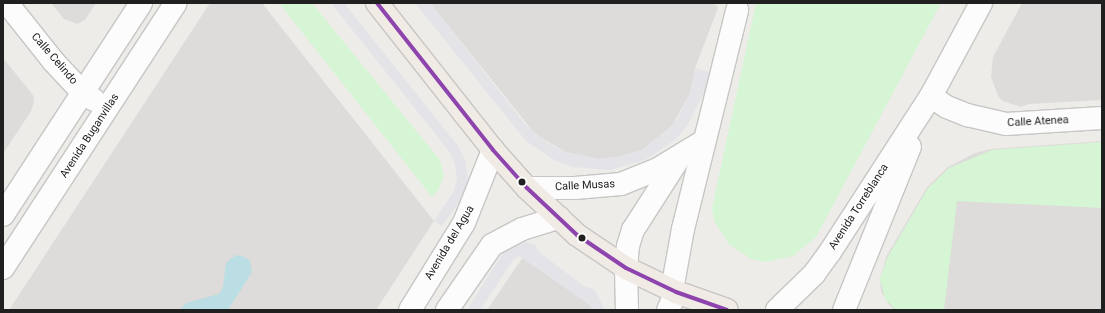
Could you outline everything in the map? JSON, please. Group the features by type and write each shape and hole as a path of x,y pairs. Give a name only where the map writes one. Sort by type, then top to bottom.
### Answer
{"main road":[{"path":"377,3 493,150 527,188 583,240 672,297 727,310"}],"street":[{"name":"Calle Celindo","path":"7,3 83,93 107,109"},
{"path":"3,215 141,3"},
{"name":"Avenida Buganvillas","path":"3,268 176,3"},
{"name":"Avenida Torreblanca","path":"778,310 814,274 830,252 931,96 981,3"},
{"path":"672,297 704,140 737,10"},
{"name":"Avenida Torreblanca","path":"844,310 931,96"},
{"name":"Calle Atenea","path":"931,96 947,107 967,115 1006,124 1102,118"},
{"name":"Calle Musas","path":"527,188 575,188 621,184 658,169 704,140"},
{"name":"Avenida del Agua","path":"410,310 464,223 493,150"},
{"path":"627,310 626,268 628,246 633,230 682,154"},
{"path":"447,310 492,245 522,229 559,218"}],"shaded area":[{"path":"51,3 96,3 85,20 77,24 64,19"},
{"path":"210,3 262,3 434,221 376,310 9,310"},
{"path":"331,3 344,3 458,146 465,160 468,178 464,195 442,226 434,221 454,191 457,178 455,164 449,151"},
{"path":"415,3 430,3 525,124 549,144 566,152 599,159 617,157 642,150 665,132 678,118 690,93 695,68 709,72 704,93 687,126 675,140 645,160 610,170 573,167 556,161 526,141"},
{"path":"430,3 714,3 718,8 695,68 690,93 672,126 642,150 617,157 599,159 566,152 536,135"},
{"path":"1022,3 1102,3 1102,100 1029,104 1021,107 1003,101 998,96 991,77 993,57"},
{"path":"3,58 33,95 34,102 31,111 3,154"},
{"path":"1102,141 1102,310 895,310 889,305 881,291 880,279 886,257 927,187 948,167 975,153 991,149"},
{"path":"526,242 535,245 539,252 585,287 594,289 605,310 593,310 590,305 519,256 513,260 480,310 467,310 503,253 508,248"},
{"path":"523,257 590,305 593,310 487,310"}],"green space":[{"path":"279,3 312,3 440,160 444,176 438,190 432,197"},
{"path":"756,3 941,3 816,237 793,256 765,262 751,259 729,244 714,221 712,208"},
{"path":"1102,142 1102,208 957,201 944,310 896,310 885,299 880,279 887,258 928,188 949,168 992,150"}],"water":[{"path":"236,255 245,257 250,261 252,272 228,310 179,310 186,303 219,294 223,287 226,263"}],"transit line":[{"path":"377,3 493,150 527,188 577,235 626,268 676,292 727,310"}]}
